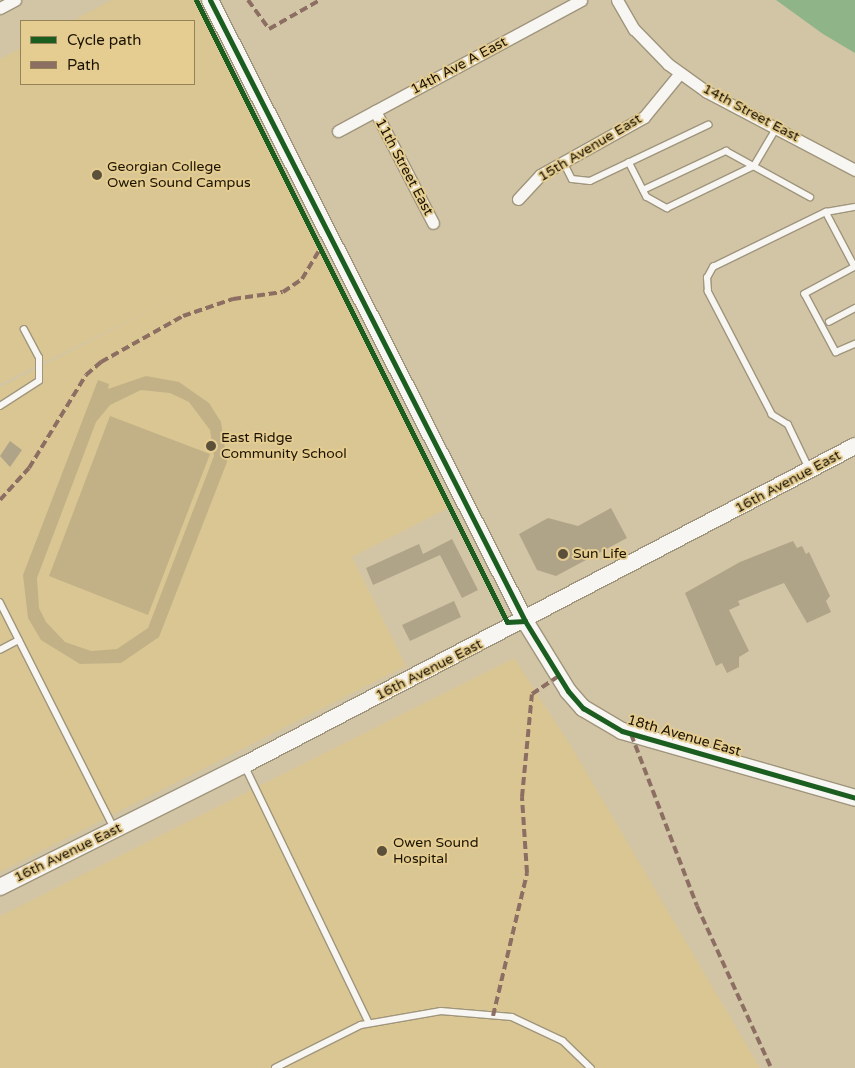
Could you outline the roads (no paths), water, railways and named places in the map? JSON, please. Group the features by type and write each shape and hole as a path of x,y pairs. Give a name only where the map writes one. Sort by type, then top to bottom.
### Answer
{"street":[{"path":"0,8 14,0"},
{"name":"18th Avenue East","path":"210,0 525,621 568,690 601,721 642,738 855,798"},
{"name":"14th Ave A East","path":"338,131 581,0"},
{"name":"14th Street East","path":"617,0 634,29 680,73 707,92 777,127 855,170"},
{"name":"15th Avenue East","path":"518,199 540,175 644,117 680,73"},
{"name":"11th Street East","path":"375,111 433,223"},
{"name":"16th Avenue East","path":"0,887 525,621 855,446"}],"lane":[{"path":"563,161 572,179 580,182 629,162 708,125"},
{"path":"629,162 643,190 654,204 667,208 754,166 777,127"},
{"path":"643,190 726,151 810,197"},
{"path":"810,470 788,426 767,406 708,292 707,278 713,267 826,212 855,207"},
{"path":"826,212 855,267 805,294 831,346 836,352 855,344"},
{"path":"829,322 855,308"},
{"path":"0,406 39,381 39,358 24,330"},
{"path":"0,602 115,830"},
{"path":"0,650 19,640"},
{"path":"244,765 370,1022"},
{"path":"275,1068 370,1022 441,1011 512,1017 563,1041 591,1068"}],"place":[{"name":"Georgian College Owen Sound Campus","path":"97,175"},
{"name":"East Ridge Community School","path":"211,446"},
{"name":"Sun Life","path":"563,554"},
{"name":"Owen Sound Hospital","path":"382,851"}]}
